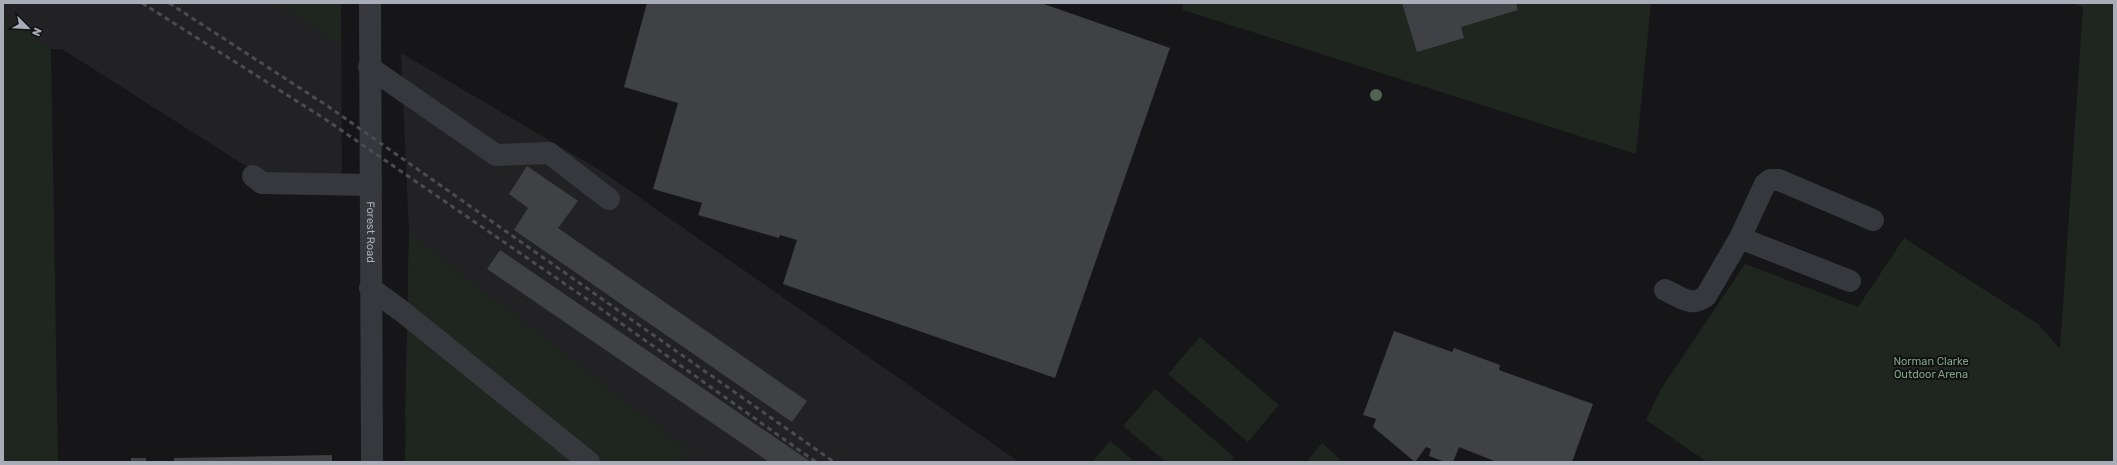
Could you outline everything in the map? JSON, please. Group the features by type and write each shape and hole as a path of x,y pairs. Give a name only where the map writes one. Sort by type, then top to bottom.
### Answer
{"street":[{"name":"Forest Road","path":"370,3 369,67 372,462"},
{"path":"369,67 496,155 549,153 609,199"},
{"path":"253,176 262,183 370,185"},
{"path":"1665,290 1692,303 1700,301 1706,296 1740,238 1765,184 1770,180 1778,180 1873,220"},
{"path":"1740,238 1850,281"},
{"path":"370,288 403,312 589,462"}],"shaded area":[{"path":"3,3 341,3 342,182 260,175 62,49 51,49 3,16"},
{"path":"401,53 603,172 1019,462 455,462 405,419 409,233"}],"green space":[{"path":"278,3 341,3 341,45"},
{"path":"1182,3 1651,3 1636,154 1183,10"},
{"name":"Norman Clarke Outdoor Arena","path":"2070,3 2114,3 2114,462 1707,462 1646,420 1661,389 1745,264 1858,307 1904,238 2038,324 2060,349 2083,7"},
{"path":"3,16 51,49 58,462 3,462"},
{"path":"409,233 689,451 682,462 405,462"},
{"path":"1200,337 1279,405 1248,442 1168,374"},
{"path":"1155,389 1234,457 1230,462 1166,462 1123,426"},
{"path":"1110,441 1135,462 1092,462"},
{"path":"1322,443 1343,462 1306,462"}],"building":[{"path":"647,3 1041,3 1170,48 1055,378 783,284 797,240 780,235 779,238 698,215 702,203 653,189 678,103 624,87"},
{"path":"1402,3 1516,3 1518,10 1461,27 1464,38 1417,52"},
{"path":"527,166 578,201 558,228 807,401 792,422 514,230 528,208 509,194"},
{"path":"500,250 811,462 769,462 487,269"},
{"path":"1394,331 1452,352 1454,348 1500,365 1499,370 1593,404 1572,462 1497,462 1459,447 1453,462 1445,462 1429,456 1431,449 1426,447 1415,462 1373,427 1376,419 1363,415"},
{"path":"332,455 332,462 174,462 174,458"},
{"path":"131,458 146,458 146,462 131,462"}],"railway":[{"path":"142,3 325,119 594,304 816,462"},
{"path":"169,3 329,107 834,462"}]}
